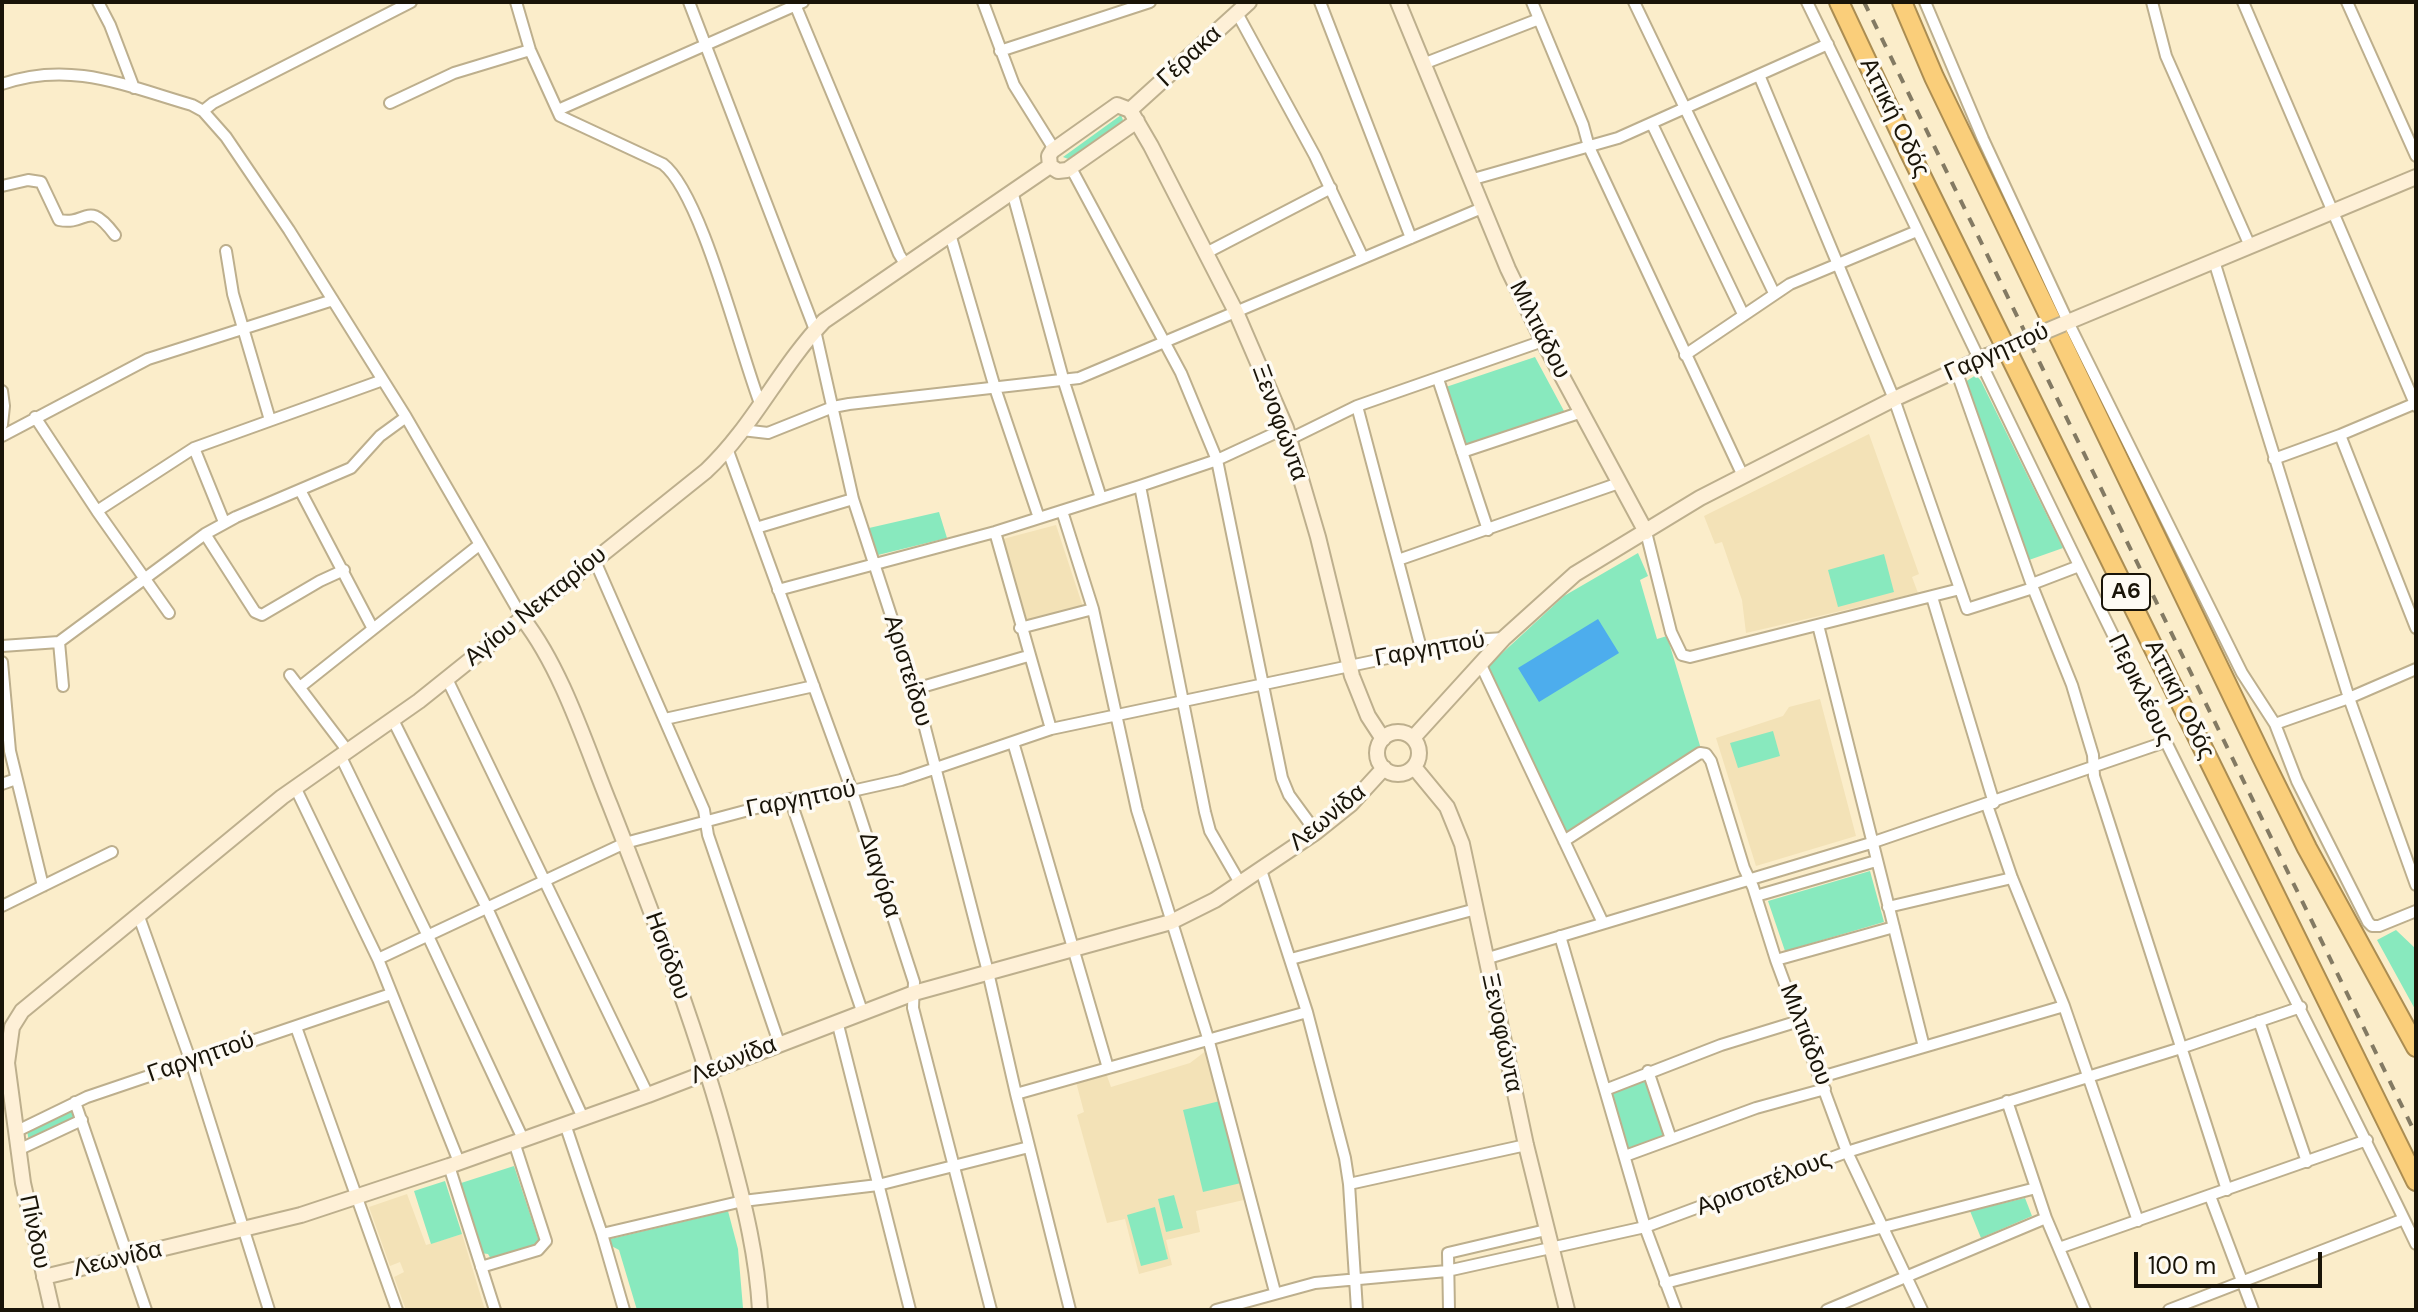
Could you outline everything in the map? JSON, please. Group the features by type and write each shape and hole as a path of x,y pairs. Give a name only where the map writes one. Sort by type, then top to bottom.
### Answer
{"highway":[{"name":"Αττική Οδός","path":"1839,2 1910,153 2416,1181"},
{"name":"Αττική Οδός","path":"1902,2 1934,77 2307,848 2416,1047"}],"street":[{"path":"98,2 134,88"},
{"path":"203,111 213,103 411,2"},
{"path":"516,2 530,50 560,116 673,171 693,208 761,406"},
{"name":"Αριστείδου","path":"689,2 815,330 853,499 872,566 915,689 1070,1310"},
{"path":"983,2 1000,51 1023,101 1054,149 1049,156 1050,166 1058,171 1071,168 1188,388 1217,460 1282,778 1289,795 1316,832"},
{"path":"1000,51 1150,2"},
{"path":"1320,2 1411,238"},
{"name":"Μιλτιάδου","path":"1398,2 1470,180 1543,341 1646,532 1671,632 1682,655 1690,657 1818,625"},
{"path":"1532,2 1583,125 1589,147 1743,476"},
{"path":"1634,2 1774,293"},
{"name":"Περικλέους","path":"1807,2 1917,231 1983,358 2165,742 2301,1007 2416,1244"},
{"path":"1925,2 2066,323 2242,673 2275,724 2297,781 2368,922 2379,926 2416,911"},
{"path":"2152,2 2166,56 2250,246"},
{"path":"2243,2 2416,404 2274,459"},
{"path":"2347,2 2416,156"},
{"path":"558,110 797,3 905,264"},
{"path":"1243,6 1363,258"},
{"name":"Γέρακα","path":"1071,168 1134,116 1243,6"},
{"path":"1423,64 1539,19"},
{"path":"1470,180 1589,147 1652,124 1828,44"},
{"path":"390,103 454,73 530,50"},
{"path":"2,84 55,72 84,75 192,105 203,111 226,137 333,300 406,417 523,619"},
{"path":"1759,75 1894,399 1967,609 2079,566"},
{"name":"Γέρακα","path":"1054,149 1113,107 1122,105 1134,116"},
{"name":"Ξενοφώντα","path":"1134,116 1236,312 1288,434 1357,692 1383,739"},
{"path":"1652,124 1743,314"},
{"name":"Αγίου Νεκταρίου","path":"6,1023 295,787 447,679 728,451 815,330 833,314 1050,166"},
{"name":"Γαργηττού","path":"378,959 625,843 790,799 852,791 901,780 1051,729 1473,640 1504,638 1575,574 1743,476 1894,399 1983,358 2416,177"},
{"path":"2,186 28,180 41,182 59,220 64,222 93,214 115,235"},
{"path":"1206,253 1331,188"},
{"path":"1012,191 1064,382 1101,498"},
{"path":"742,430 768,433 833,407 890,398 1064,382 1482,208"},
{"path":"1685,355 1774,293 1838,262 1917,231"},
{"path":"950,234 995,388 1039,518"},
{"path":"226,251 233,294 270,420"},
{"path":"2214,261 2349,698 2416,885"},
{"path":"2,436 148,359 333,300"},
{"path":"778,590 995,532 1140,486 1543,341"},
{"path":"1956,370 2032,586 2072,685 2093,755 2092,767 2227,1190"},
{"path":"1438,379 1488,530"},
{"path":"97,511 194,448 383,380"},
{"path":"2,391 2,425"},
{"path":"1357,406 1422,652"},
{"path":"1462,452 1582,412"},
{"path":"35,417 169,613"},
{"path":"2,646 59,642 144,577 224,522 351,468 380,436 406,417"},
{"path":"2340,435 2416,628"},
{"path":"194,448 224,522"},
{"name":"Διαγόρα","path":"728,451 852,791 914,982 913,1008 991,1310"},
{"path":"1398,560 1619,483"},
{"path":"1140,486 1210,831 1240,883"},
{"path":"300,490 373,629"},
{"path":"756,528 853,499"},
{"path":"1062,511 1093,609 1137,810 1208,1038 1275,1292"},
{"path":"995,532 1051,729"},
{"path":"205,534 255,612 262,615 344,570"},
{"path":"300,687 479,545"},
{"path":"595,561 704,810 708,835 779,1043"},
{"path":"1924,1047 1818,625 1960,589"},
{"path":"1932,597 2012,878 2064,1006 2138,1221"},
{"path":"1020,628 1093,609"},
{"name":"Ησιόδου","path":"523,619 551,663 625,843 709,1072 755,1252 760,1310"},
{"path":"1413,738 1504,638"},
{"path":"59,642 63,686"},
{"path":"915,689 1028,656"},
{"path":"2,662 16,779 43,886"},
{"path":"1480,663 1603,923"},
{"path":"2275,724 2349,698 2416,669"},
{"path":"290,675 344,753 518,1140 546,1241 538,1250 481,1267"},
{"path":"447,679 648,1095"},
{"path":"665,719 814,686"},
{"path":"393,720 487,908 583,1118"},
{"path":"1394,732 1413,738 1419,755 1414,767 1396,774 1384,768 1378,757 1383,739 1394,732"},
{"path":"1013,742 1108,1068"},
{"path":"1485,959 1871,843 2165,742"},
{"name":"Μιλτιάδου","path":"1564,841 1700,753 1706,754 1711,761 1776,960 1847,1152 1922,1310"},
{"name":"Ξενοφώντα","path":"1414,767 1447,807 1458,830 1526,1145 1567,1310"},
{"name":"Λεωνίδα","path":"44,1277 301,1215 648,1095 914,993 1171,922 1261,870 1316,832 1351,804 1384,768"},
{"path":"2,784 16,779"},
{"path":"295,787 378,959 454,1164 495,1310"},
{"path":"790,799 862,1011"},
{"path":"2,906 112,852"},
{"path":"1756,896 1876,861"},
{"path":"1261,870 1307,1012 1349,1184 1357,1310"},
{"path":"1888,907 2012,878"},
{"path":"1291,959 1476,909"},
{"path":"138,914 191,1062 269,1310"},
{"path":"1776,960 1894,927"},
{"path":"1560,936 1645,1227 1676,1310"},
{"name":"Γαργηττού","path":"15,1132 75,1102 391,994"},
{"path":"1821,1077 2064,1006"},
{"name":"Αριστοτέλους","path":"1216,1310 1315,1283 1447,1271 1645,1227 1847,1152 2181,1048 2301,1007"},
{"path":"1016,1094 1307,1012"},
{"path":"837,1021 910,1310"},
{"path":"1605,1090 1648,1071 1799,1021"},
{"path":"2259,1021 2307,1162"},
{"name":"Πίνδου","path":"6,1023 15,1132 52,1310"},
{"path":"296,1027 397,1310"},
{"path":"1648,1071 1671,1139"},
{"path":"1625,1156 1756,1108 1825,1089"},
{"path":"2007,1101 2046,1218 2085,1310"},
{"path":"75,1102 146,1310"},
{"path":"18,1150 82,1120"},
{"path":"565,1124 624,1310"},
{"path":"2059,1248 2367,1140"},
{"path":"1349,1184 1526,1145"},
{"path":"602,1234 743,1201 878,1185 1029,1147"},
{"path":"1665,1283 2036,1188"},
{"path":"2210,1196 2253,1310"},
{"path":"1827,1310 2046,1218"},
{"path":"2169,1310 2404,1219"},
{"path":"1449,1310 1446,1257 1452,1251 1546,1230"}],"shaded area":[{"path":"1869,434 1919,574 1912,577 1918,593 1746,633 1742,600 1722,542 1715,544 1704,516"},
{"path":"1056,525 1083,607 1026,622 1003,539"},
{"path":"1820,699 1856,836 1756,866 1716,738 1783,716 1789,707"},
{"path":"1207,1050 1248,1199 1196,1211 1200,1232 1166,1240 1172,1265 1139,1274 1125,1219 1107,1223 1077,1115 1084,1112 1076,1082 1106,1073 1111,1087 1190,1063"},
{"path":"407,1194 426,1245 462,1234 485,1310 406,1310 394,1277 404,1272 400,1262 390,1266 369,1207"}],"green space":[{"path":"1121,115 1121,124 1071,160 1063,157"},
{"path":"1535,357 1564,411 1466,444 1446,387"},
{"path":"1976,375 2063,548 2029,560 1965,382"},
{"path":"939,512 947,538 878,555 869,528"},
{"path":"1638,553 1648,576 1640,580 1657,639 1667,636 1701,749 1566,837 1485,669 1564,596"},
{"path":"1884,554 1894,592 1838,607 1828,570"},
{"path":"1773,731 1780,756 1738,768 1730,743"},
{"path":"1870,871 1884,922 1785,951 1768,901"},
{"path":"2396,930 2416,949 2416,1011 2377,940"},
{"path":"1646,1079 1664,1136 1628,1148 1612,1093"},
{"path":"1220,1101 1241,1183 1203,1192 1183,1110"},
{"path":"72,1110 75,1120 29,1141 27,1131"},
{"path":"514,1166 540,1244 491,1259 488,1254 480,1253 458,1184"},
{"path":"445,1181 462,1234 431,1244 414,1191"},
{"path":"1174,1195 1183,1228 1166,1232 1158,1199"},
{"path":"2025,1198 2032,1216 1981,1238 1970,1211"},
{"path":"1155,1207 1168,1259 1141,1266 1127,1215"},
{"path":"728,1211 738,1249 743,1308 637,1310 619,1250 606,1240"}],"water":[{"path":"1598,619 1619,653 1539,702 1518,668"}],"railway":[{"path":"1864,2 2416,1135"}]}
